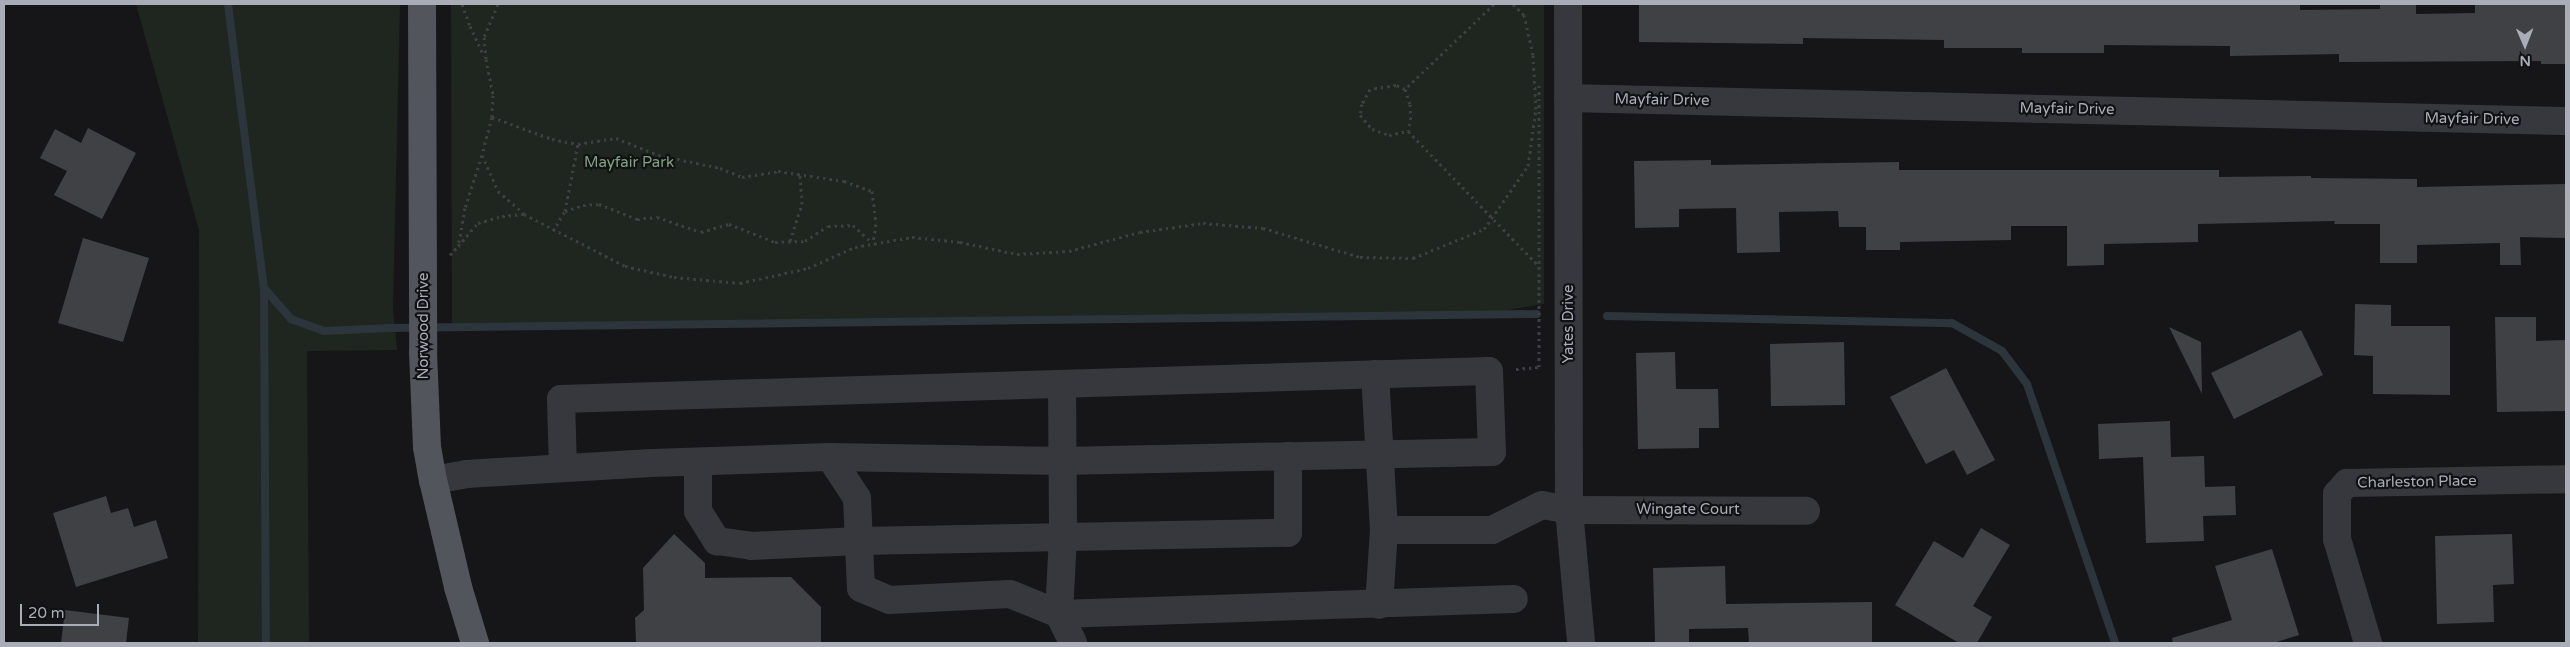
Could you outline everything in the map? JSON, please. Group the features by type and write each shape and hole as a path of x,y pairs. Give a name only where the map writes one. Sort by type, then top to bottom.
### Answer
{"main road":[{"name":"Norwood Drive","path":"422,4 425,308 423,352 428,447 433,480 458,587 475,643"}],"street":[{"name":"Yates Drive","path":"1568,4 1569,510 1580,643"},
{"name":"Mayfair Drive","path":"1568,98 2566,121"},
{"path":"433,480 466,474 563,468 830,457 1063,461 1492,452 1489,371 561,399 563,468"},
{"path":"1374,374 1384,530 1379,605"},
{"path":"1062,384 1063,537 1059,614 1073,643"},
{"path":"698,462 698,511 717,541 750,546 859,541 1288,533 1288,456"},
{"path":"830,457 857,498 862,588 889,600 1010,594 1059,614 1514,600"},
{"name":"Charleston Place","path":"2368,643 2338,539 2337,494 2347,483 2566,479"},
{"name":"Wingate Court","path":"1384,530 1492,530 1542,505 1569,510 1806,511"}],"path":[{"path":"462,4 486,59"},
{"path":"498,4 484,37 493,95 492,117 465,208 458,246 478,223 502,216 524,214"},
{"path":"1405,89 1494,4"},
{"path":"482,155 498,191 524,214 553,231 625,266 674,277 740,283 808,268 855,247 912,237 960,242 1017,254 1069,251 1140,232 1203,223 1262,228 1360,257 1413,258 1484,229 1528,166 1536,109 1533,55 1524,15 1513,4"},
{"path":"1489,371 1540,367 1538,265 1539,63"},
{"path":"1408,131 1389,135 1372,129 1360,115 1362,104 1370,89 1396,85 1405,89 1410,104 1408,131 1538,265"},
{"path":"492,117 552,139 578,144 616,138 658,155 720,168 742,177 778,171 844,181 872,191 876,224 873,244"},
{"path":"553,231 565,211 578,144"},
{"path":"790,241 802,204 800,175"},
{"path":"565,211 583,205 599,204 636,219 657,217 701,232 729,224 774,242 805,241 828,226 853,225 873,244"}],"green space":[{"path":"136,4 400,4 393,309 397,350 307,351 309,643 198,643 199,230"},
{"name":"Mayfair Park","path":"451,4 1544,4 1544,304 1470,316 711,321 452,327"}],"building":[{"path":"1639,4 2300,4 2300,10 2380,9 2380,4 2416,4 2416,14 2475,13 2475,4 2566,4 2566,64 2541,64 2541,61 2339,62 2339,54 2230,56 2230,46 2104,45 2104,53 2022,53 2022,48 1944,48 1944,40 1803,38 1803,44 1639,42"},
{"path":"88,128 136,153 102,219 54,195 67,171 40,158 55,129 81,143"},
{"path":"1711,160 1711,165 1899,162 1899,170 2219,170 2219,177 2311,176 2311,178 2417,179 2417,187 2566,184 2566,238 2520,237 2521,265 2500,265 2500,243 2417,245 2417,263 2380,263 2380,224 2334,224 2335,221 2198,224 2198,242 2104,244 2104,265 2067,266 2067,226 2011,226 2011,240 1900,242 1900,250 1866,250 1866,227 1839,227 1838,211 1779,212 1780,252 1737,253 1736,208 1679,209 1679,227 1635,228 1634,161"},
{"path":"83,238 149,258 123,342 58,323"},
{"path":"2355,304 2391,305 2391,326 2450,326 2450,395 2373,394 2373,356 2354,355"},
{"path":"2495,317 2536,317 2536,341 2566,340 2566,411 2497,412"},
{"path":"2169,327 2201,342 2202,394"},
{"path":"2301,330 2323,375 2234,419 2211,373"},
{"path":"1844,342 1845,405 1771,406 1770,344"},
{"path":"1675,352 1676,389 1718,389 1719,428 1699,428 1699,448 1638,449 1636,353"},
{"path":"1946,368 1995,460 1967,475 1954,450 1926,464 1890,397"},
{"path":"2170,421 2171,457 2204,456 2205,487 2235,486 2236,515 2203,516 2204,541 2146,543 2143,457 2099,459 2098,424"},
{"path":"106,496 111,513 128,508 134,527 156,520 168,558 76,587 53,513"},
{"path":"1981,528 2010,545 1973,606 1992,617 1977,643 1959,643 1895,605 1934,541 1963,558"},
{"path":"674,534 705,563 705,578 791,577 821,607 821,643 636,643 635,618 644,610 643,568"},
{"path":"2512,534 2514,584 2493,585 2494,622 2437,624 2435,536"},
{"path":"2272,549 2299,635 2273,643 2173,643 2172,638 2232,620 2215,566"},
{"path":"1725,566 1726,604 1872,602 1872,643 1749,643 1748,628 1689,629 1689,643 1655,643 1653,568"},
{"path":"65,610 129,618 126,643 61,643"}],"waterway":[{"path":"228,4 264,288 266,643"},
{"path":"264,288 291,319 324,331 389,328 1537,314"},
{"path":"1607,316 1952,323 2002,351 2027,384 2115,643"}]}
